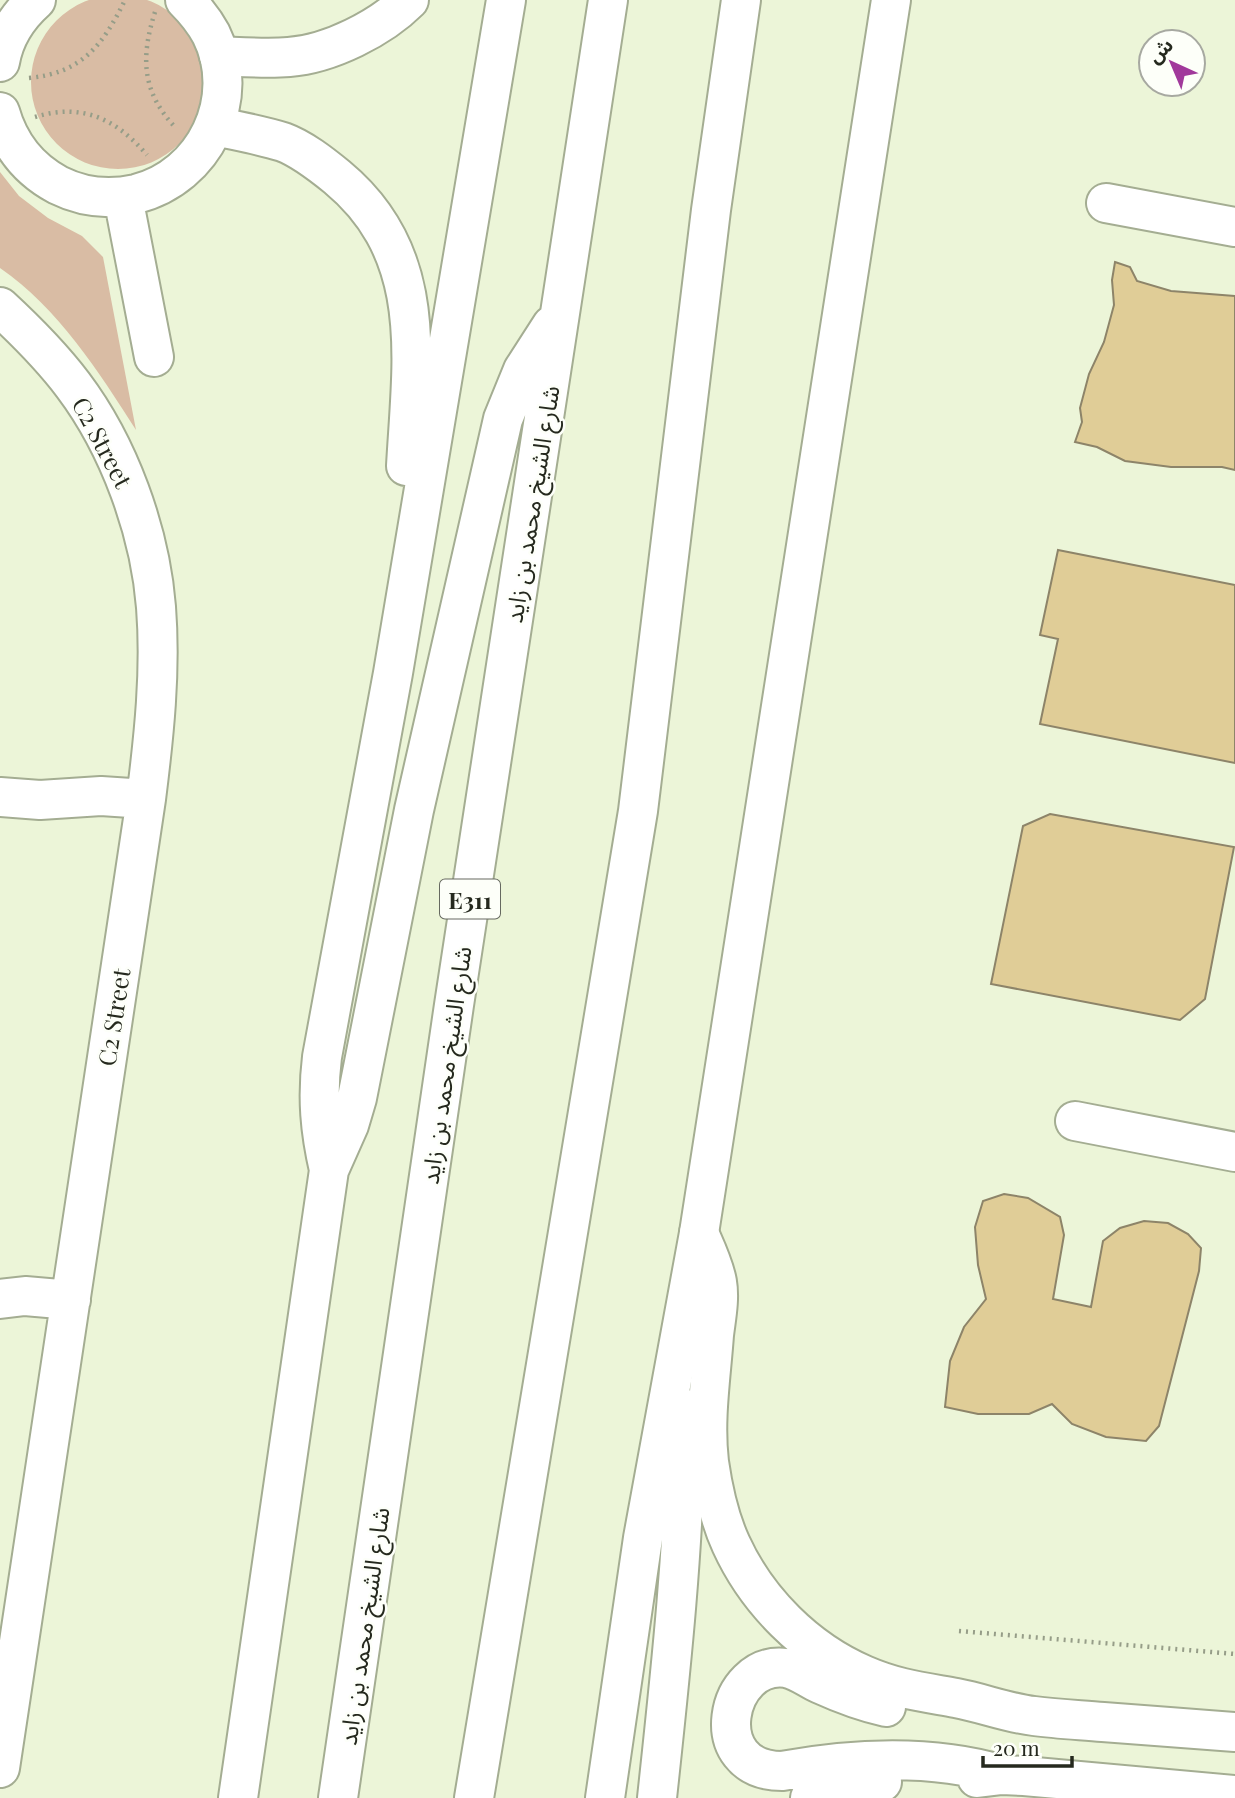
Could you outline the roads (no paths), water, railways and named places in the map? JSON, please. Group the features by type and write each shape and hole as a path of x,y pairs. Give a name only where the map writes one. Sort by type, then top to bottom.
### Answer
{"main road":[{"path":"219,56 290,57 321,50 351,39 379,24 409,0"},
{"path":"329,1170 319,1108 322,1057 393,673 506,0"},
{"name":"شارع الشيخ محمد بن زايد","path":"338,1798 454,1004 608,0"},
{"path":"474,1798 638,811 710,224 741,0"},
{"path":"605,1798 643,1538 699,1233 891,0"},
{"path":"4,128 26,162 46,179 70,191 97,197 123,197 147,191 169,181 186,168 207,139 221,103 223,80 219,56 211,34 199,15 170,6"},
{"path":"12,70 2,52 17,19"},
{"path":"207,139 284,143 320,163 352,189 369,210 396,257 408,296 412,337 393,673"},
{"path":"123,197 155,357"},
{"path":"1106,203 1235,227"},
{"name":"C2 Street","path":"0,307 36,340 74,386 105,436 130,491 147,548 156,607 158,666 144,812 0,1768"},
{"path":"238,1798 329,1170 357,1098 414,810 503,419 523,370 561,312"},
{"path":"0,797 40,800 101,796 144,812"},
{"path":"1075,1121 1235,1152"},
{"path":"699,1233 713,1267 719,1294 707,1420 712,1485 730,1543 758,1590 783,1620 834,1660 863,1675 905,1689 1036,1716 1235,1732"},
{"path":"0,1299 24,1296 69,1313"},
{"path":"657,1798 671,1669 684,1482 687,1367 685,1310"},
{"path":"0,1313 22,1321 69,1313"},
{"path":"1016,1713 971,1718 901,1710 842,1694 787,1668 773,1668 760,1673 740,1691 734,1703 731,1730 740,1753 748,1762 770,1771 853,1761 892,1761 969,1766 1002,1775 1235,1795"},
{"path":"810,1798 844,1787 874,1782 943,1781 1002,1775"}]}
